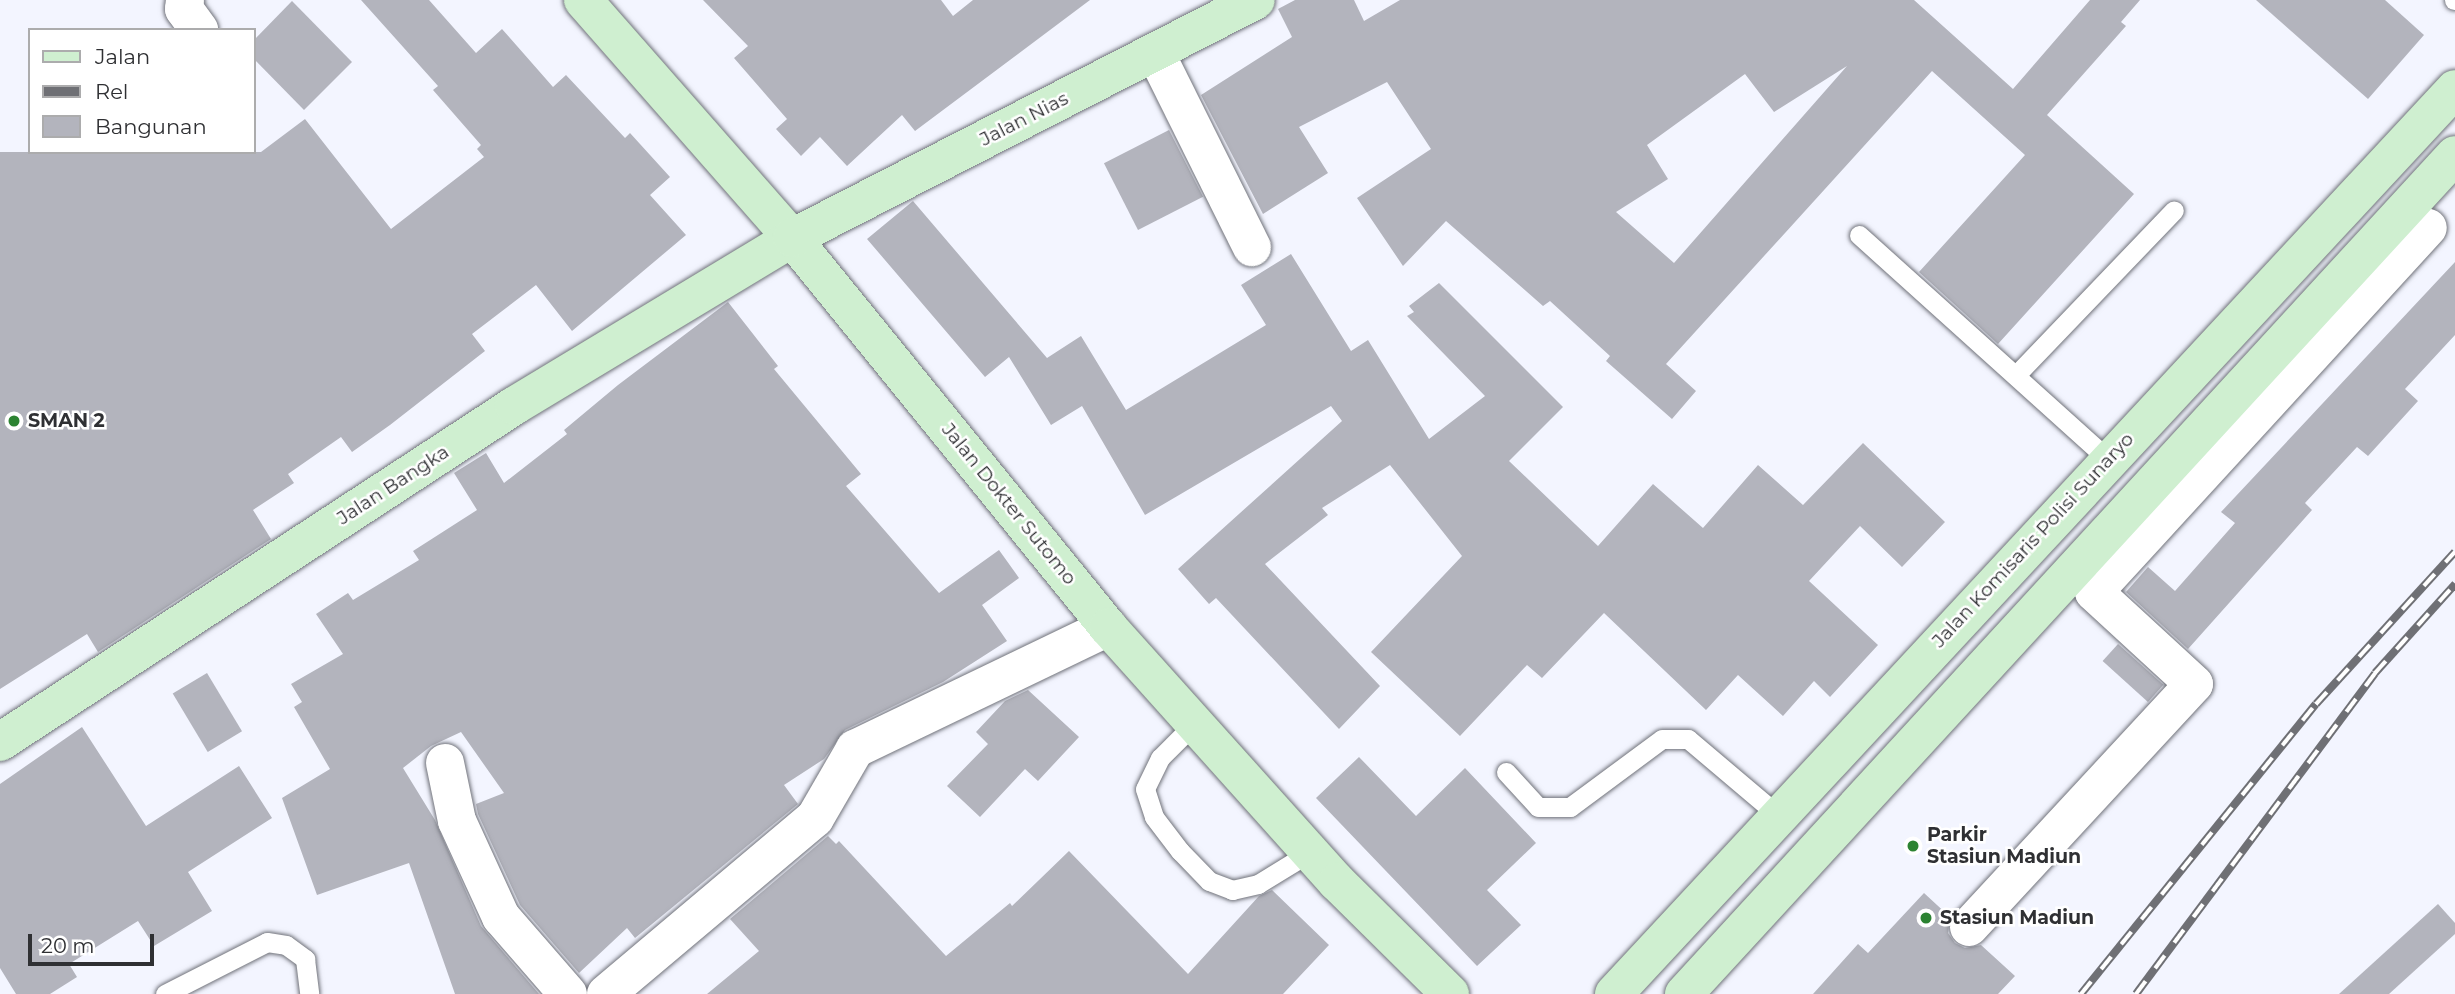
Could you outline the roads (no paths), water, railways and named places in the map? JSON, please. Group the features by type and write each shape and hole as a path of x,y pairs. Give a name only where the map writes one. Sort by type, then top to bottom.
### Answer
{"main road":[{"name":"Jalan Dokter Sutomo","path":"583,0 792,238 1108,627 1310,852 1450,994"},
{"name":"Jalan Nias","path":"792,238 1256,0"},
{"name":"Jalan Komisaris Polisi Sunaryo","path":"1614,994 2250,305 2455,89"},
{"path":"1684,994 1788,877 2455,155"},
{"name":"Jalan Bangka","path":"0,742 514,407 792,238"},
{"path":"2250,305 2285,337"},
{"path":"1750,845 1788,877"}],"street":[{"path":"185,0 184,9 197,28"},
{"path":"1155,52 1252,247"},
{"path":"1969,927 2194,684 2094,592 2428,229"},
{"path":"606,994 815,818 855,749 1108,627"},
{"path":"445,764 457,821 501,917 568,994"}],"lane":[{"path":"2016,375 2174,210"},
{"path":"1859,235 2109,460"},
{"path":"1195,723 1160,758 1145,789 1154,817 1180,851 1209,881 1232,890 1258,884 1310,852"},
{"path":"1506,772 1538,807 1570,807 1662,738 1688,739 1778,815"},
{"path":"165,994 267,942 286,945 304,958 309,994"}],"railway":[{"path":"2081,994 2316,704 2455,552"},
{"path":"2136,994 2375,673 2455,584"}],"place":[{"name":"SMAN 2","path":"14,421"},
{"name":"Parkir Stasiun Madiun","path":"1913,846"},
{"name":"Stasiun Madiun","path":"1926,918"}]}
